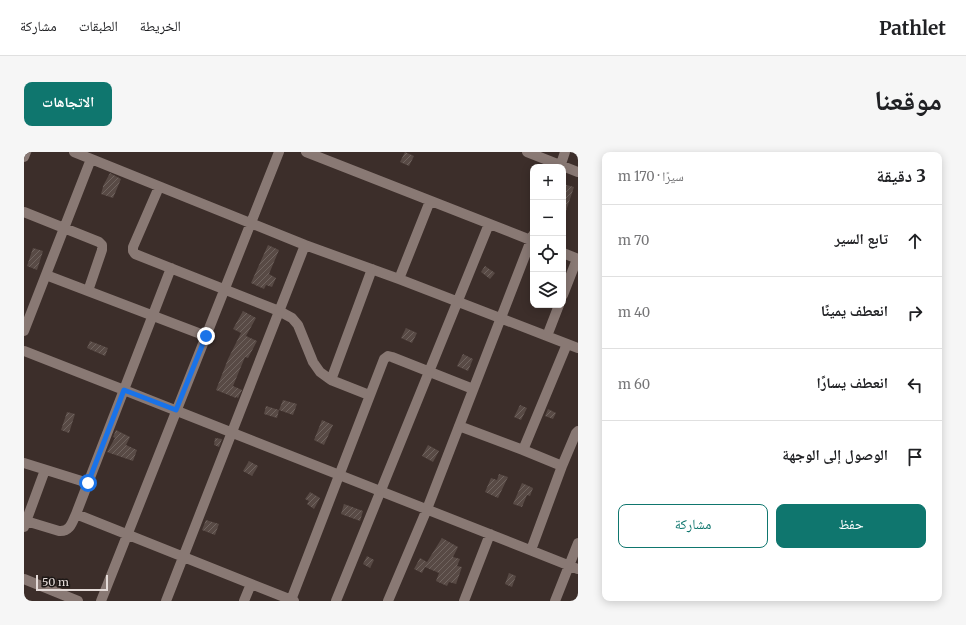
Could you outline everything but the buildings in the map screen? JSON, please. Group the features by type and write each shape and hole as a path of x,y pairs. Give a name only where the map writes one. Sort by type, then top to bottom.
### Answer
{"street":[{"path":"24,157 26,152"},
{"path":"74,152 305,245 399,279 578,348"},
{"path":"100,601 279,152"},
{"path":"527,152 555,164"},
{"path":"561,164 565,152"},
{"path":"311,153 489,224 530,238"},
{"path":"24,331 91,159"},
{"path":"566,168 578,172"},
{"path":"159,186 133,247 135,254 279,311 292,318 298,325 313,362 320,372 331,380 369,395"},
{"path":"399,279 430,201"},
{"path":"24,212 99,242 102,245 102,250 88,291"},
{"path":"336,601 489,224"},
{"path":"388,601 427,509 530,244"},
{"path":"166,601 305,245"},
{"path":"566,254 578,259 566,288"},
{"path":"45,470 25,524 65,531 68,529 76,514 171,268"},
{"path":"331,380 372,269"},
{"path":"46,275 206,336"},
{"path":"547,336 558,308"},
{"path":"523,450 567,344"},
{"path":"24,351 573,567"},
{"path":"76,514 292,600 384,359 388,356 392,357 473,389"},
{"path":"459,426 562,466"},
{"path":"531,550 562,466 578,431"},
{"path":"24,463 88,483"},
{"path":"464,601 490,534"},
{"path":"555,601 573,567 578,543"},
{"path":"24,579 78,601"},
{"path":"244,601 251,584"}],"route":[{"path":"88,483 124,390 176,410 206,336"}]}
